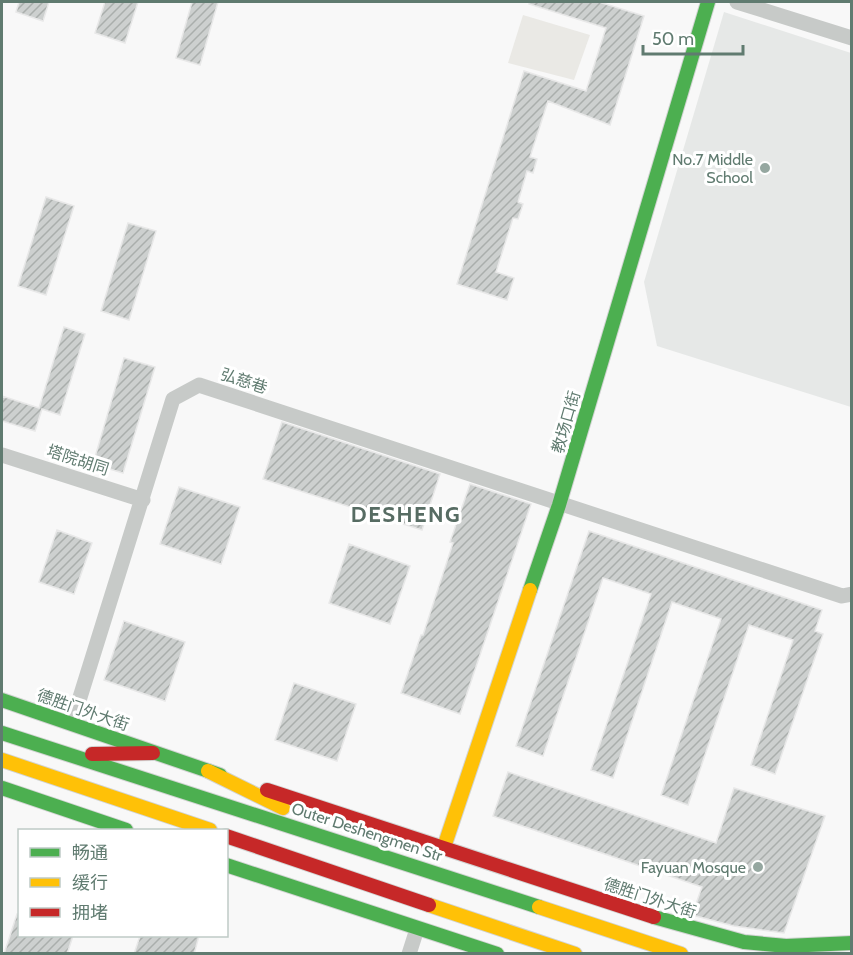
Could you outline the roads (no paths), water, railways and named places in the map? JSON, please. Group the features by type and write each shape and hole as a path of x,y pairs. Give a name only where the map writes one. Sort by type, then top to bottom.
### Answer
{"main road":[{"name":"教场口街","path":"444,847 559,505 708,2"},
{"name":"德胜门外大街","path":"2,700 153,753"},
{"name":"Outer Deshengmen Str","path":"2,733 686,952"},
{"name":"Outer Deshengmen Str","path":"153,753 444,847"},
{"path":"69,755 153,753"},
{"path":"2,760 204,829"},
{"path":"208,771 368,849"},
{"path":"2,789 120,829"},
{"path":"228,837 575,954"},
{"name":"德胜门外大街","path":"444,847 675,924 733,939 786,946 836,949 852,942"},
{"path":"228,866 497,954"}],"street":[{"path":"737,2 852,38"},
{"name":"弘慈巷","path":"72,723 143,501 172,399 199,385 842,596 852,594"},
{"name":"塔院胡同","path":"2,455 143,501"},
{"path":"409,954 417,929"}],"place":[{"name":"No.7 Middle School","path":"765,168"},
{"name":"Fayuan Mosque","path":"758,867"}],"district":[{"name":"DESHENG","path":"406,514"}]}
